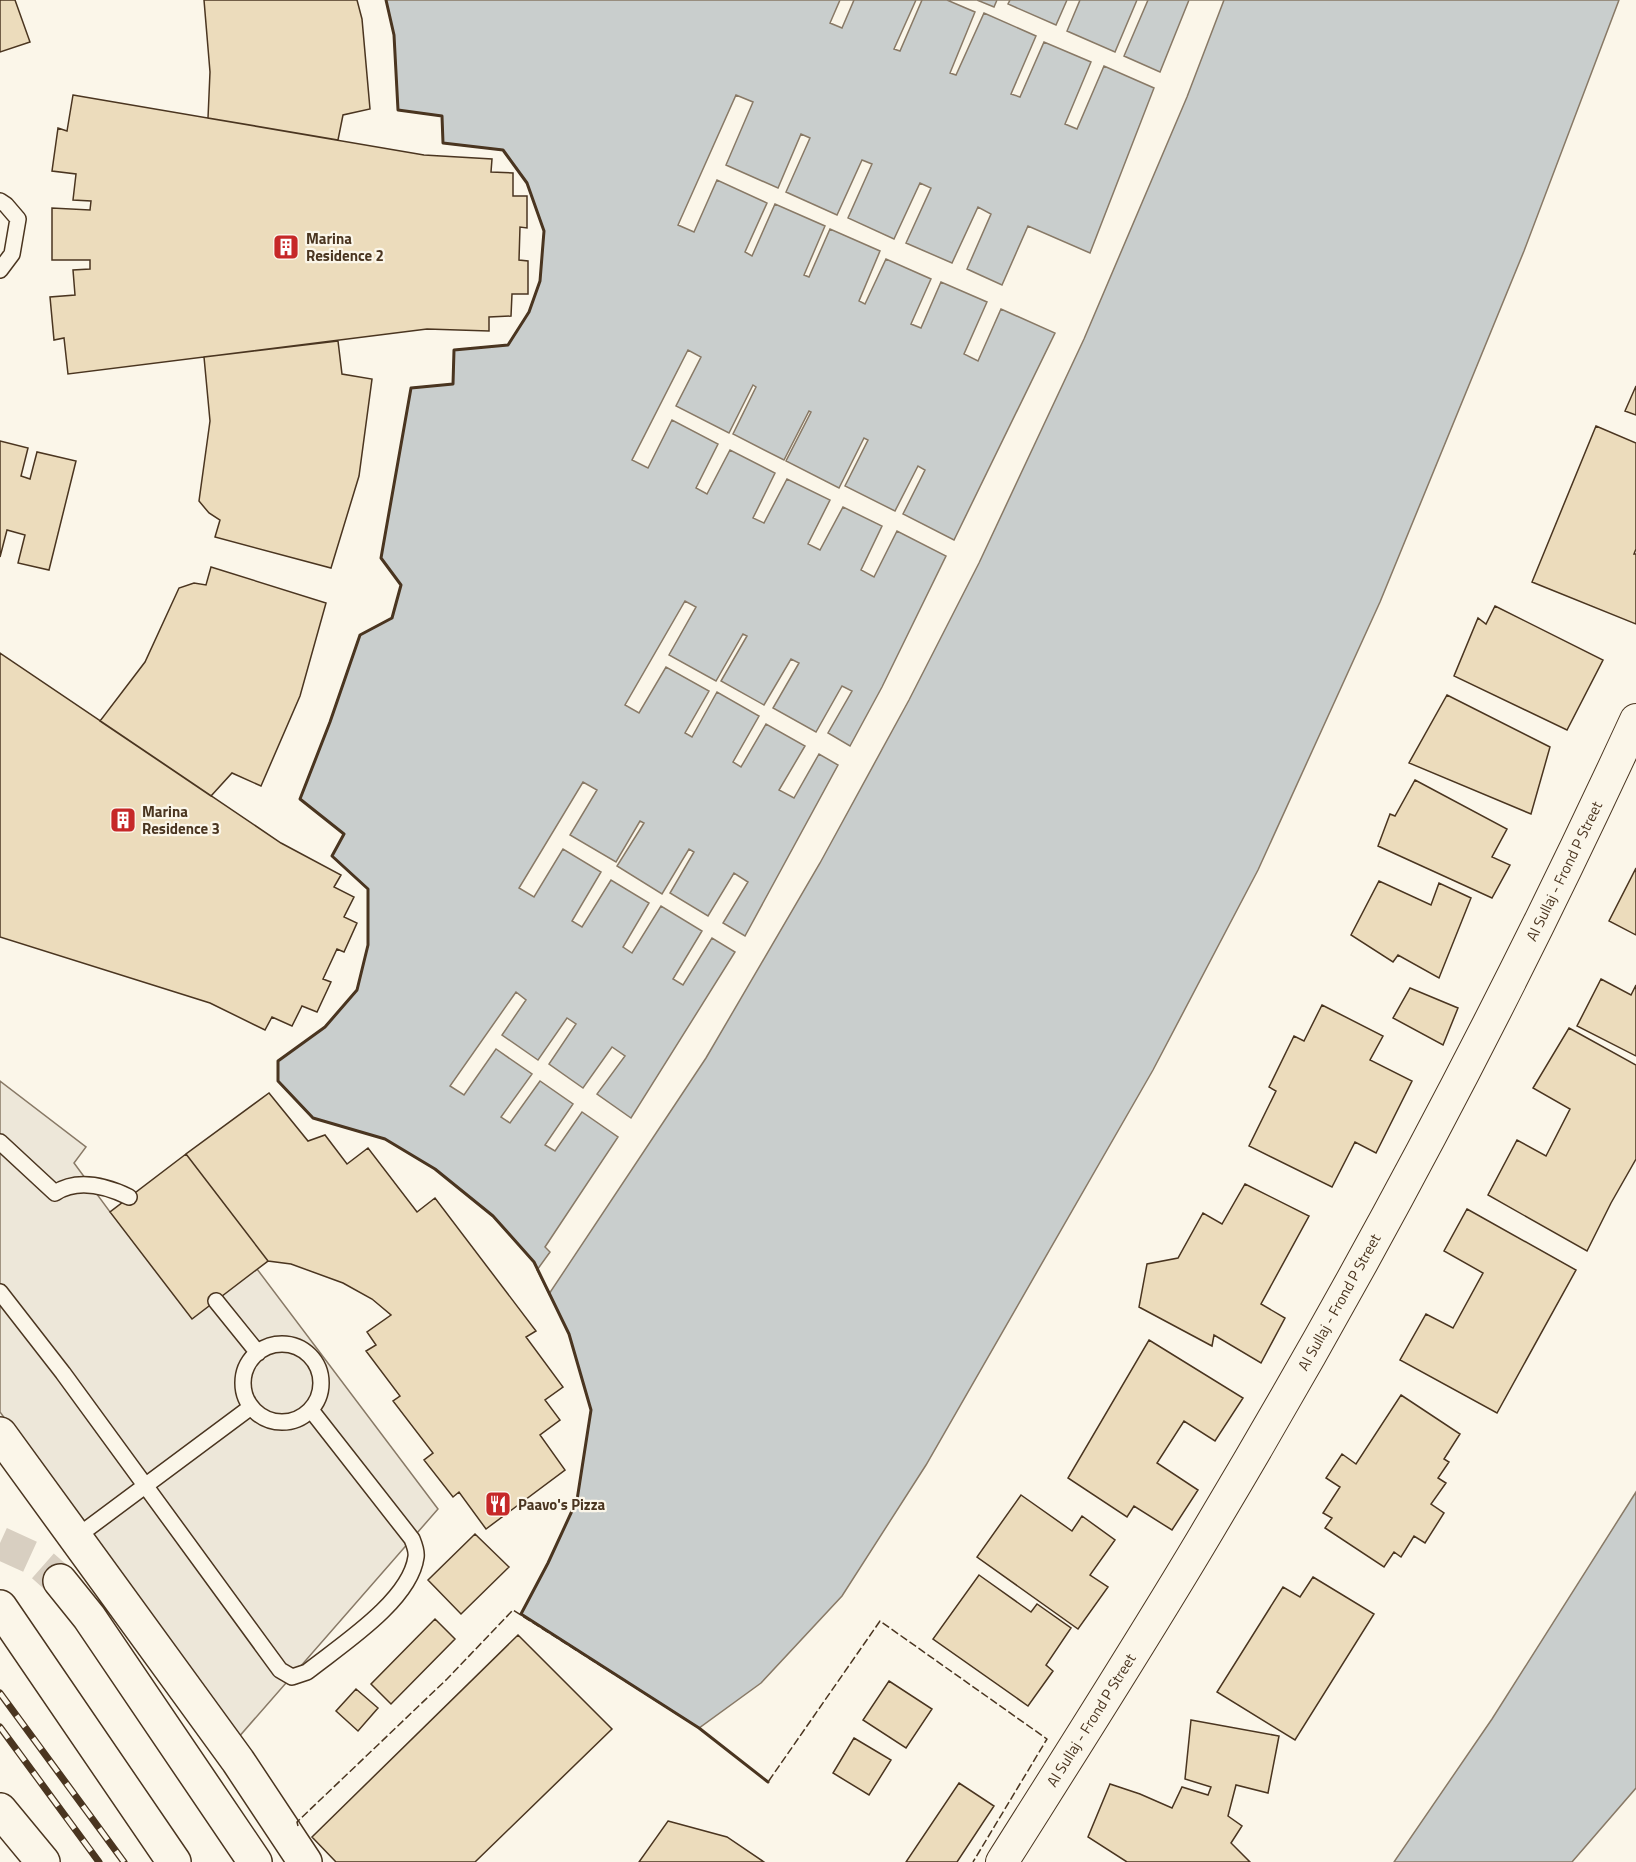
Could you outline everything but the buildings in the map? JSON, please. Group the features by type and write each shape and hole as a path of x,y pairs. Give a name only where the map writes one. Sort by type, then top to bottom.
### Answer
{"street":[{"name":"Al Sullaj - Frond P Street","path":"1002,1862 1102,1705 1210,1527 1315,1347 1415,1164 1511,979 1636,720"},
{"path":"0,1434 238,1761 305,1862"},
{"path":"60,1581 89,1617 255,1862"},
{"path":"0,1607 174,1862"},
{"path":"0,1810 42,1862"}],"lane":[{"path":"0,201 18,219 12,254 0,270"},
{"path":"0,1142 54,1193 63,1188 80,1185 114,1190 129,1197"},
{"path":"0,1292 63,1373 280,1670 292,1677 299,1676 324,1659 392,1602 408,1580 417,1554 412,1539 311,1410"},
{"path":"216,1301 258,1353"},
{"path":"279,1344 292,1345 313,1358 322,1382 321,1394 306,1416 293,1422 280,1423 267,1420 255,1412 247,1402 243,1389 243,1376 248,1364 258,1353 266,1347 279,1344"},
{"path":"75,1538 251,1407"}],"shaded area":[{"path":"386,0 1619,0 1524,251 1380,602 1258,870 1153,1070 926,1465 842,1596 761,1683 699,1728 521,1614 577,1500 591,1410 569,1334 534,1262 493,1216 435,1169 385,1139 313,1118 278,1081 278,1061 325,1027 357,990 368,945 368,889 332,856 344,834 300,799 360,635 392,618 401,585 381,558 411,388 453,384 454,350 508,345 529,312 540,281 544,231 527,183 503,150 443,143 442,116 398,110 394,35"},
{"path":"0,1081 86,1147 74,1163 110,1212 257,1269 438,1509 237,1739 0,1412"},
{"path":"1636,1492 1636,1788 1572,1862 1394,1862 1492,1719"}],"pier":[{"path":"840,0 854,0 842,28 830,23"},
{"path":"916,0 922,0 900,51 894,49"},
{"path":"947,0 977,0 994,7 997,0 1010,0 1008,4 1056,25 1067,0 1080,0 1067,31 1115,52 1137,0 1148,0 1124,56 1160,72 1189,0 1224,0 1187,97 1084,339 979,563 909,700 820,863 706,1058 549,1294 537,1270 550,1252 545,1247 618,1137 582,1112 555,1151 545,1145 573,1104 540,1081 510,1123 501,1117 532,1074 496,1049 464,1095 450,1086 516,992 526,1000 502,1035 538,1060 567,1018 576,1024 549,1064 583,1088 612,1047 625,1056 597,1094 631,1118 735,952 712,938 683,985 673,979 702,931 661,906 632,953 623,947 649,903 611,880 582,927 572,921 601,872 563,849 534,897 519,888 583,782 597,790 570,835 616,862 640,821 644,823 617,866 662,894 689,849 694,852 670,893 708,916 734,873 748,882 723,923 745,936 838,765 819,754 794,798 779,790 805,746 766,724 741,767 733,762 759,716 717,692 692,737 685,733 709,691 666,667 639,713 625,705 685,601 696,607 669,655 716,681 743,634 747,636 721,681 764,705 791,659 799,663 773,708 816,732 842,686 852,691 828,733 850,746 882,687 946,556 897,531 874,577 861,570 882,526 843,507 820,550 808,544 830,500 787,479 764,523 753,518 775,473 730,450 707,494 696,488 718,444 672,420 648,468 632,460 688,350 701,357 676,406 729,433 753,385 756,387 733,434 784,460 809,411 811,412 786,461 839,488 864,438 868,440 845,486 895,511 918,466 925,470 903,514 954,540 1055,333 1001,309 978,361 964,354 987,302 941,282 921,328 911,324 931,279 886,259 865,304 859,301 880,251 830,229 809,277 804,275 825,226 775,204 752,256 745,252 767,203 717,180 694,232 678,225 736,95 753,102 726,165 778,188 801,134 810,138 786,192 837,215 862,160 872,164 848,218 894,239 920,183 931,188 906,243 952,263 978,207 991,214 967,269 1002,285 1028,226 1090,253 1154,88 1104,66 1077,129 1065,124 1091,62 1044,42 1020,97 1011,94 1036,36 984,13 956,75 950,73 975,12"}],"tunnel":[{"path":"0,1543 35,1559 60,1581"}],"railway":[{"path":"0,1693 124,1862"},
{"path":"0,1727 99,1862"}],"fence":[{"path":"298,1826 297,1822 447,1679 513,1610 699,1728 768,1782 880,1621 1047,1739 973,1862"}],"wall":[{"path":"386,0 394,35 398,110 442,116 443,143 503,150 527,183 544,231 540,281 529,312 508,345 454,350 453,384 411,388 381,558 401,585 392,618 360,635 300,799 344,834 332,856 368,889 368,945 357,990 325,1027 278,1061 278,1081 313,1118 385,1139 435,1169 493,1216 534,1262 569,1334 591,1410 577,1500 521,1614 699,1728 768,1782"}],"place":[{"name":"Marina Residence 2","path":"286,247"},
{"name":"Marina Residence 3","path":"123,820"},
{"name":"Paavo's Pizza","path":"498,1504"}]}
